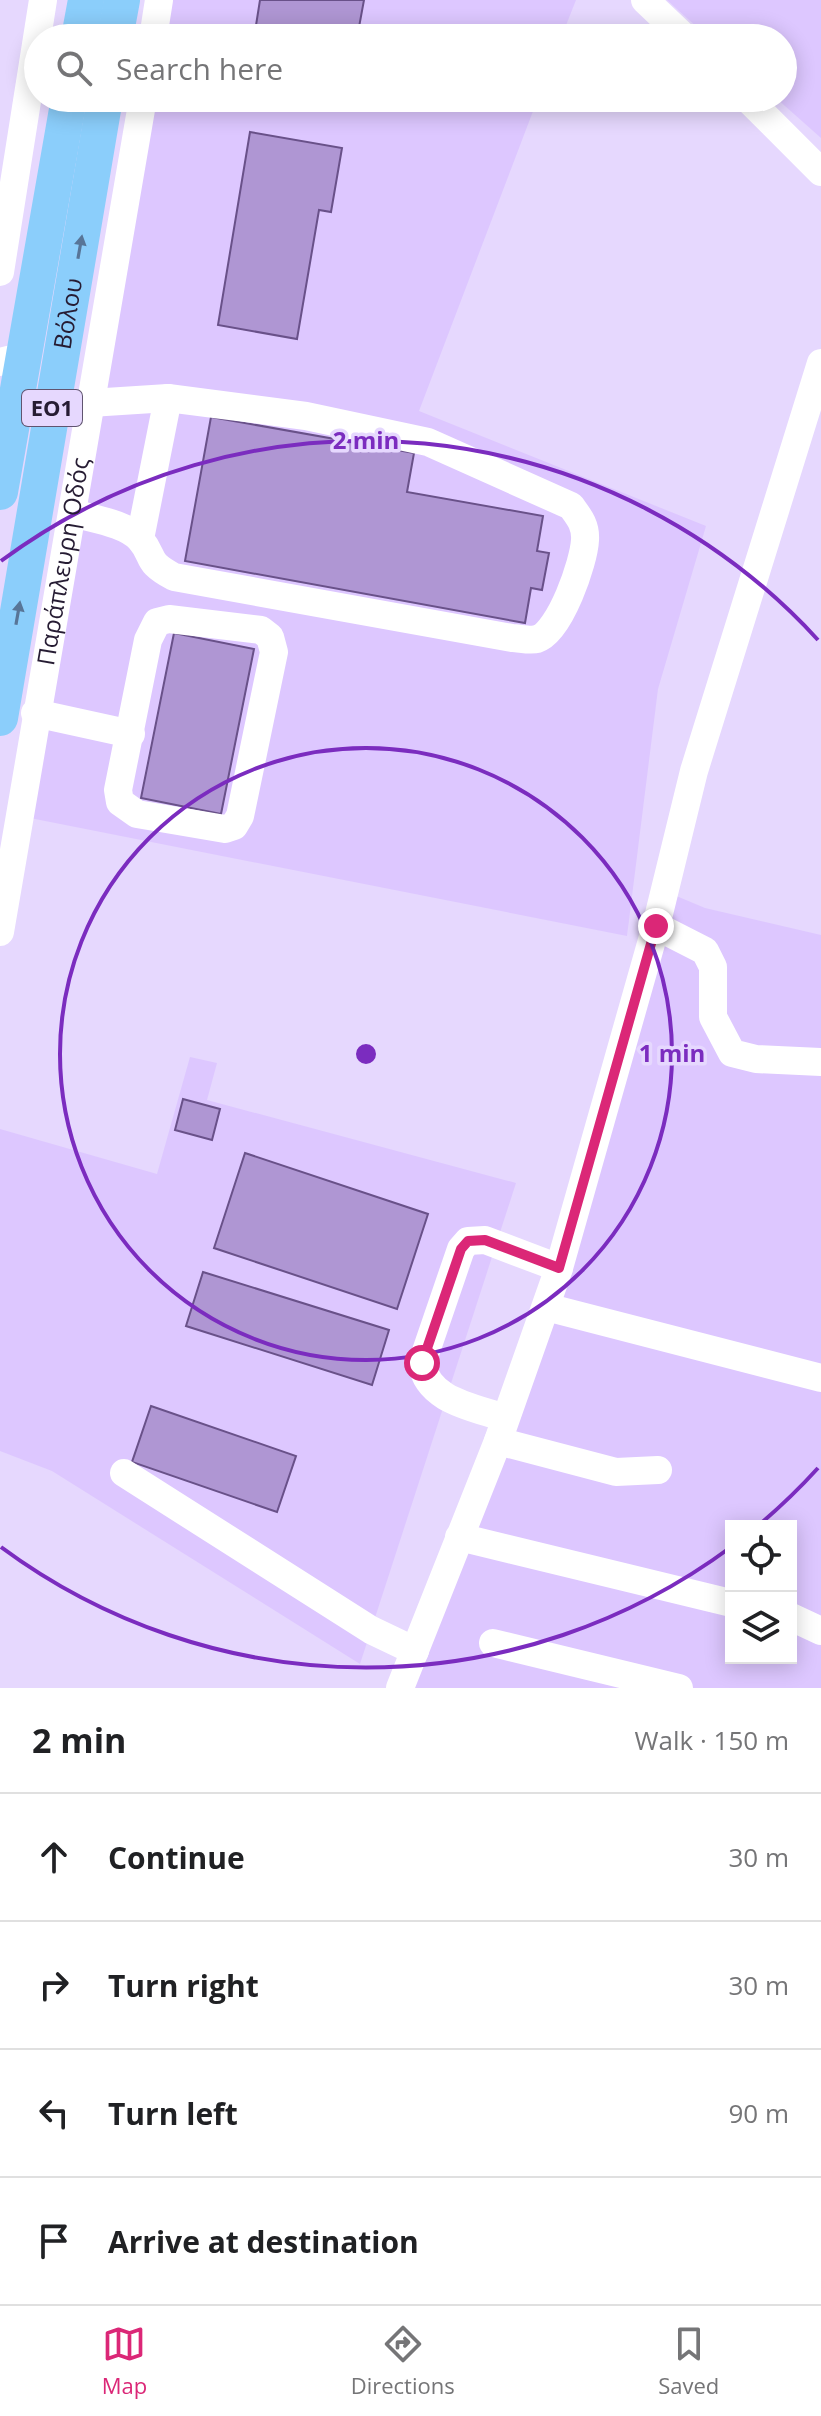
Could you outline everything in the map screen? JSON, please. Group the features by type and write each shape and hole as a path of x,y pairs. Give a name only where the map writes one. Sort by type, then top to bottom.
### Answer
{"main road":[{"path":"82,24 86,0"},
{"path":"118,24 122,0"},
{"name":"Βόλου","path":"0,492 12,359 66,112"},
{"name":"Βόλου","path":"0,718 103,112"}],"street":[{"path":"39,24 43,0"},
{"path":"155,24 159,0"},
{"path":"645,0 670,24"},
{"path":"0,272 25,112"},
{"name":"Παράπλευρη Οδός","path":"0,932 35,713 73,513 141,112"},
{"path":"761,112 821,172"},
{"path":"400,1688 502,1430 559,1268 656,926 694,771 821,363"},
{"path":"90,403 168,398 306,416 428,442 571,506 583,522 585,542 562,612 553,628 537,639 512,638 174,577 149,559 140,539 168,398"},
{"path":"73,513 116,526 140,539"},
{"path":"169,619 261,630 270,637 274,652 270,678 240,816 234,826 215,829 126,809 120,802 118,790 131,734 148,640 157,622 169,619"},
{"path":"35,713 131,734"},
{"path":"656,926 686,938 705,951 713,967 713,1017 732,1053 756,1059 821,1062"},
{"path":"559,1268 485,1240 468,1241 461,1249 422,1363 424,1378 431,1387 502,1430 616,1472 658,1470"},
{"path":"546,1307 821,1378"},
{"path":"124,1473 371,1630 415,1651"},
{"path":"459,1537 725,1602"},
{"path":"797,1620 821,1631"},
{"path":"493,1643 679,1688"}],"shaded area":[{"path":"171,0 576,0 567,24 167,24"},
{"path":"667,0 821,0 821,138 792,112 797,112 797,24 694,24"},
{"path":"151,112 533,112 419,411 706,526 658,689 627,936 30,818"},
{"path":"674,895 705,908 821,935 821,1688 414,1688"},
{"path":"190,1057 217,1063 207,1100 516,1183 360,1664 52,1471 0,1451 0,1129 157,1174"}],"building":[{"path":"260,0 364,0 360,24 256,24"},
{"path":"250,132 342,148 331,212 319,210 297,339 218,325"},
{"path":"211,417 414,453 407,492 543,516 537,551 549,553 542,590 531,588 525,623 185,561"},
{"path":"174,633 254,649 221,814 141,798"},
{"path":"183,1099 220,1109 212,1140 175,1130"},
{"path":"245,1153 428,1214 397,1309 214,1248"},
{"path":"203,1272 389,1330 372,1385 186,1326"},
{"path":"151,1406 296,1456 277,1512 132,1462"}],"route":[{"path":"422,1363 461,1249 468,1241 485,1240 559,1268 656,926"}]}
